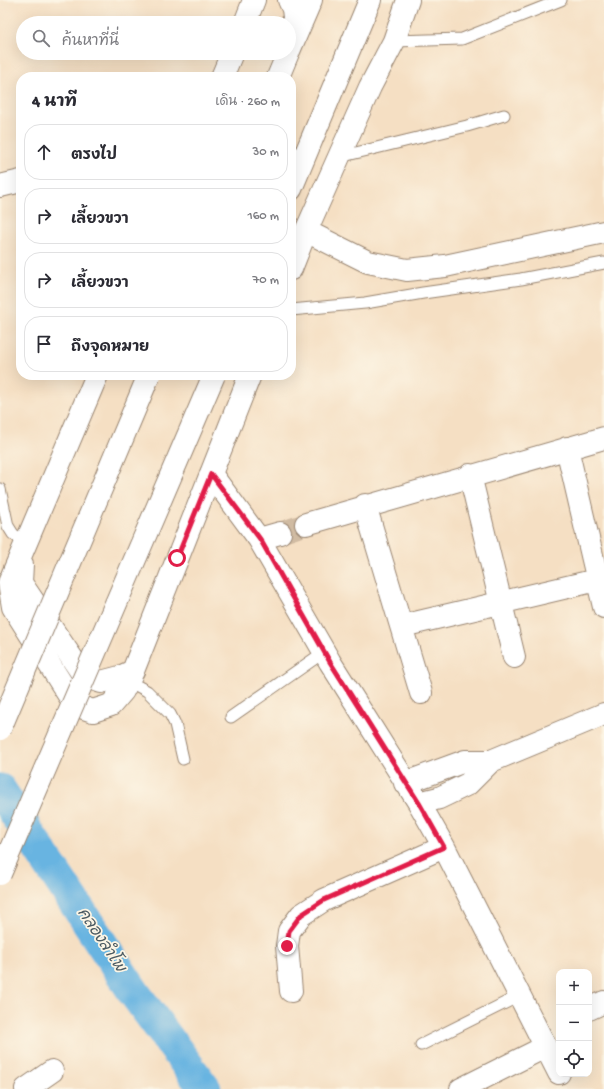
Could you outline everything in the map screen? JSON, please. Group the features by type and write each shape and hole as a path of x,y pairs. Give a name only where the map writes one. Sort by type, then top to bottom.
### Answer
{"street":[{"path":"247,16 254,0"},
{"path":"289,0 293,9 293,16"},
{"path":"296,34 311,0"},
{"path":"296,177 370,0"},
{"path":"296,256 370,87 394,42 408,0"},
{"path":"224,72 229,60"},
{"path":"280,72 285,60"},
{"path":"334,85 348,64 359,64 365,67 369,73 370,87"},
{"path":"0,186 16,182"},
{"path":"306,231 368,262 407,270 445,266 604,232"},
{"path":"95,380 9,583 13,607 75,705 93,711 111,705 123,691 131,676 248,380"},
{"path":"0,729 148,380"},
{"path":"0,874 212,380"},
{"path":"306,524 365,505 604,438"},
{"path":"567,448 604,607"},
{"path":"211,474 260,539 324,652 419,803 444,847 556,1068"},
{"path":"470,475 514,657"},
{"path":"365,505 421,694"},
{"path":"260,539 280,533"},
{"path":"24,547 21,583 84,676 101,682 131,676"},
{"path":"402,626 597,580"},
{"path":"419,803 439,798 468,784 491,761 604,714"},
{"path":"406,783 465,761 491,761"},
{"path":"291,991 287,946 289,931 301,915 324,900 444,847"},
{"path":"592,1008 604,1002"},
{"path":"461,1089 545,1047"},
{"path":"26,1089 52,1071"},
{"path":"561,1077 567,1089"}],"lane":[{"path":"394,42 462,39 560,0"},
{"path":"339,157 504,116"},
{"path":"296,310 365,304 423,293 521,279 604,263"},
{"path":"0,489 8,526 24,547"},
{"path":"231,717 324,652"},
{"path":"131,676 170,714 175,724 183,759"},
{"path":"421,1045 519,996"}],"waterway":[{"name":"คลองลำโพ","path":"0,790 135,994 205,1089"}],"tunnel":[{"path":"280,533 306,524"}],"route":[{"path":"177,558 211,474 260,539 330,662 419,803 444,847 324,900 301,915 289,931 287,946"}]}
